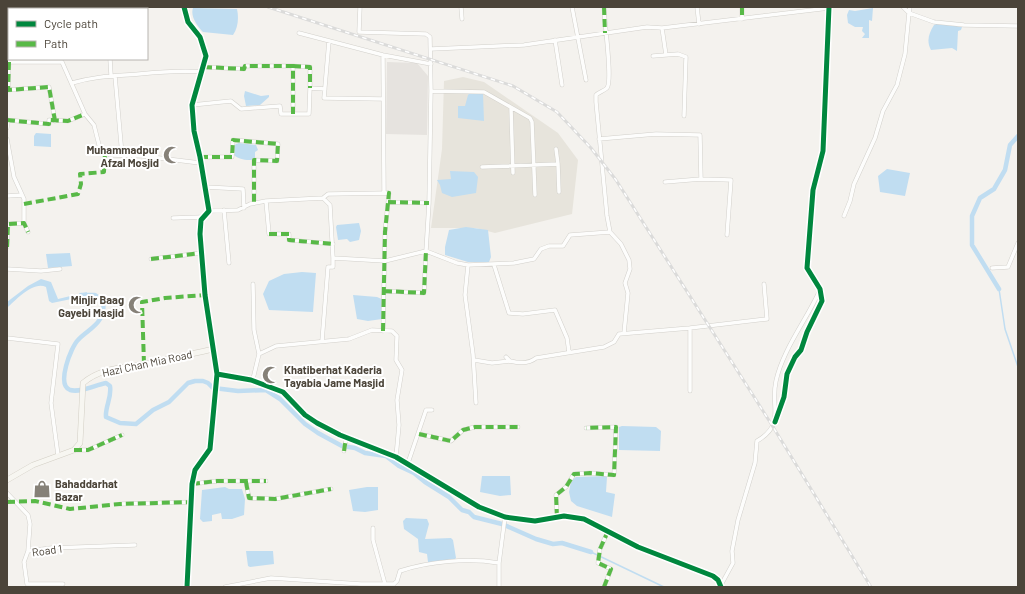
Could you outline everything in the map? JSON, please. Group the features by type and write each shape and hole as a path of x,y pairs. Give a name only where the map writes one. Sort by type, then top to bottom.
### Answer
{"street":[{"path":"184,7 188,22 200,38 206,56 192,105 194,131 209,211"},
{"path":"360,7 359,32 426,34 430,37 431,91 429,202 424,293 384,291"},
{"path":"462,7 462,19"},
{"path":"572,7 586,80"},
{"path":"604,7 605,33 609,56 609,82 606,88 596,95 599,139 610,232 621,244 629,260 630,269 625,283 628,293 624,333"},
{"path":"697,7 699,24"},
{"path":"742,7 742,19"},
{"path":"903,7 909,13 934,22 964,25 1018,26"},
{"path":"844,216 850,201 854,184 875,138 883,111 897,85 905,54 910,7"},
{"path":"217,374 251,380 283,392 317,424 346,438 408,463 479,507 505,517 535,521 557,517 584,519 638,547 713,576 721,586 733,563 732,551 738,520 755,463 757,441 766,435 776,422 784,397 787,374 795,357 801,350 807,332 822,301 820,289 807,268 813,190 823,151 829,8 662,28 647,27 524,45 431,49"},
{"path":"662,28 666,54"},
{"path":"299,33 383,55 431,64"},
{"path":"555,40 562,85"},
{"path":"329,41 324,98 383,99"},
{"path":"653,56 678,54 686,57 684,116"},
{"path":"383,55 384,192"},
{"path":"55,121 49,87 8,90 8,62 62,60 85,114 94,125 99,145 110,155 200,160 232,157 233,140 278,144 277,161 254,160 254,203"},
{"path":"110,60 122,155"},
{"path":"72,84 94,77 113,75 244,69 244,66 310,67 309,114 281,114 280,106 241,109 231,101 192,105"},
{"path":"293,66 293,114"},
{"path":"310,88 325,89"},
{"path":"431,91 484,92 530,118 532,122 535,165 535,195"},
{"path":"511,108 513,173"},
{"path":"7,128 7,120 49,124 49,120 68,121 85,114"},
{"path":"599,139 662,134 700,135 701,179"},
{"path":"7,140 14,177 24,199 24,223 28,232"},
{"path":"556,149 559,192"},
{"path":"482,167 513,167 558,164"},
{"path":"665,182 701,179 731,180 727,235"},
{"path":"205,187 243,189 244,208"},
{"path":"173,218 202,217 209,211 238,210 254,203 266,201 323,198 328,194 389,192 385,232 383,331"},
{"path":"7,196 22,195"},
{"path":"322,341 328,267 333,267 334,258 330,205 323,198"},
{"path":"266,201 269,234 289,234 289,240 333,244"},
{"path":"388,202 429,202"},
{"path":"224,210 229,263"},
{"path":"187,587 192,484 194,470 210,449 214,392 217,374 205,295 200,234 202,217"},
{"path":"7,247 8,224 24,223"},
{"path":"334,258 385,261 426,251 458,263 468,265 494,265 534,259 541,249 549,246 565,245 570,235 610,232"},
{"path":"992,268 1008,267 1018,243"},
{"path":"150,259 202,253"},
{"path":"468,265 465,295 474,360 476,403"},
{"path":"494,265 509,312 523,314 555,310 567,338 569,352"},
{"path":"7,270 41,271 60,269"},
{"path":"251,380 253,379 259,354 254,330 253,284"},
{"path":"474,360 492,363 532,361 536,358 604,346 614,342 619,334 624,333 690,328 768,319 764,284"},
{"path":"776,422 776,382 784,358 811,309 820,289"},
{"path":"690,328 690,392"},
{"path":"259,354 276,346 350,339 372,330 392,331 397,336 396,360 402,370 397,400 399,426 396,457"},
{"path":"7,338 58,344 51,404 58,455"},
{"name":"Hazi Chan Mia Road","path":"74,450 80,443 81,394 83,383 93,375 108,370 214,349"},
{"path":"506,357 510,361"},
{"path":"408,463 426,410 432,410"},
{"path":"418,434 451,441 463,430 475,427 518,427"},
{"path":"557,517 556,495 566,487 574,474 590,473 614,475 616,427 586,428"},
{"path":"7,480 33,464 74,450 88,450 122,435"},
{"path":"344,451 346,438"},
{"path":"192,484 217,481 266,481"},
{"path":"246,482 249,498 275,499 331,489"},
{"path":"7,493 28,515 30,524 28,551"},
{"path":"120,504 192,502"},
{"path":"499,587 499,563 505,517"},
{"path":"373,528 372,540 384,584"},
{"path":"604,587 611,569 598,563 600,549 608,531"},
{"name":"Road 1","path":"63,584 27,584 24,562 28,551 51,548 135,545"},
{"path":"224,587 271,578 361,586 396,583 400,571 423,565 477,561 499,563"}],"shaded area":[{"path":"387,62 417,63 428,76 427,135 386,134"},
{"path":"463,77 484,82 558,133 578,160 572,214 495,233 476,228 431,228 442,149 444,81"}],"water":[{"path":"193,8 237,9 238,23 233,35 203,32 193,18"},
{"path":"873,8 872,21 869,20 869,38 862,38 865,34 862,31 863,27 855,27 848,23 847,15 849,10 855,11"},
{"path":"939,23 962,27 961,30 958,31 957,51 952,48 931,50 929,47 928,40 930,34 934,25"},
{"path":"245,91 261,96 269,95 269,97 260,105 246,106 244,96"},
{"path":"471,92 483,93 484,121 458,118 458,106 465,106 468,95"},
{"path":"36,133 51,134 51,147 34,146 34,136"},
{"path":"239,143 256,145 258,150 255,152 255,159 244,160 234,155 235,153 233,147"},
{"path":"887,169 910,173 905,196 880,192 878,176"},
{"path":"450,171 474,172 478,177 476,193 452,197 442,193 437,180 451,179"},
{"path":"359,223 361,231 359,240 350,242 347,239 338,240 337,225"},
{"path":"466,227 488,230 491,257 489,262 468,262 445,255 445,247 449,230"},
{"path":"70,253 72,266 48,268 46,254"},
{"path":"302,272 316,273 313,312 269,310 263,294 269,281 284,274"},
{"path":"41,279 51,282 58,299 87,292 86,296 52,303 49,301 46,287 41,286 25,292 7,308 7,302 28,286"},
{"path":"353,295 377,297 384,300 382,319 368,321 357,319"},
{"path":"619,427 656,427 661,431 660,451 619,450"},
{"path":"482,476 510,476 511,495 500,496 480,492"},
{"path":"576,477 607,477 606,492 615,494 612,517 577,506 571,501 569,492 571,481"},
{"path":"225,487 229,489 242,489 245,499 244,515 232,519 222,519 221,513 212,515 212,521 203,522 200,519 202,490"},
{"path":"378,487 378,510 365,512 353,511 349,490"},
{"path":"406,518 427,519 429,524 425,539 451,538 453,540 456,558 453,561 428,562 427,554 419,552 418,539 404,529 403,521"},
{"path":"246,551 273,551 274,564 248,566"}],"waterway":[{"path":"999,289 972,245 972,216 980,198 994,189 1005,170 1010,145 1018,136"},
{"path":"999,289 1005,329 1018,367"},
{"path":"81,295 95,295 103,301 104,308 100,319 75,344 66,366 64,381 66,387 74,391 83,390 106,383 110,386 106,417 120,423 136,424 153,410 169,402 188,383 195,381 203,381 208,383 213,388 238,391 266,390 280,399 305,424 318,433 342,446 355,448 365,453 386,456 399,466 414,473 425,482 449,497 462,510 469,512 474,517 502,524 536,539 553,544 562,543 591,552"},
{"path":"591,552 664,587"}],"railway":[{"path":"268,7 513,86 557,112 591,148 616,180 770,422 871,587"}],"marked path":[{"path":"604,7 605,33"},
{"path":"742,7 742,19"},
{"path":"9,62 8,90 49,87 55,121"},
{"path":"204,67 244,69 245,66 293,66 293,114"},
{"path":"293,66 310,67 310,88"},
{"path":"7,120 49,124 49,120 68,121 85,114"},
{"path":"200,157 232,157 233,140 278,144 277,161 254,160 254,203"},
{"path":"24,204 78,194 81,184 80,174 104,172 105,152"},
{"path":"383,331 385,232 389,193 384,192"},
{"path":"388,202 429,203"},
{"path":"7,247 8,224 24,223 28,232"},
{"path":"269,234 289,234 289,240 333,244"},
{"path":"384,291 424,293 426,251"},
{"path":"151,259 202,253"},
{"path":"144,364 142,302 165,298 205,295"},
{"path":"419,434 451,441 463,430 475,427 518,427"},
{"path":"557,517 556,495 566,487 574,474 590,473 614,475 616,427 586,428"},
{"path":"74,450 88,450 122,435"},
{"path":"344,451 346,438"},
{"path":"192,484 217,481 266,481"},
{"path":"246,482 249,498 275,499 331,489"},
{"path":"7,502 35,501 70,509 120,504 192,502"},
{"path":"604,587 611,569 598,563 600,549 608,531"}],"cycle path":[{"path":"184,7 188,22 200,37 206,56 192,105 194,131 209,211 201,220 200,234 205,295 217,374 210,449 195,470 192,484 187,587"},
{"path":"775,422 784,397 787,374 795,357 801,350 807,332 822,301 820,289 807,268 813,190 823,151 829,7"},
{"path":"217,374 251,380 283,392 305,415 317,423 340,435 396,457 479,507 505,517 535,521 564,516 584,519 638,547 713,576 718,580 721,587"}],"place":[{"name":"Muhammadpur Afzal Mosjid","path":"172,155"},
{"name":"Minjir Baag Gayebi Masjid","path":"137,305"},
{"name":"Khatiberhat Kaderia Tayabia Jame Masjid","path":"271,375"},
{"name":"Bahaddarhat Bazar","path":"42,489"}]}
